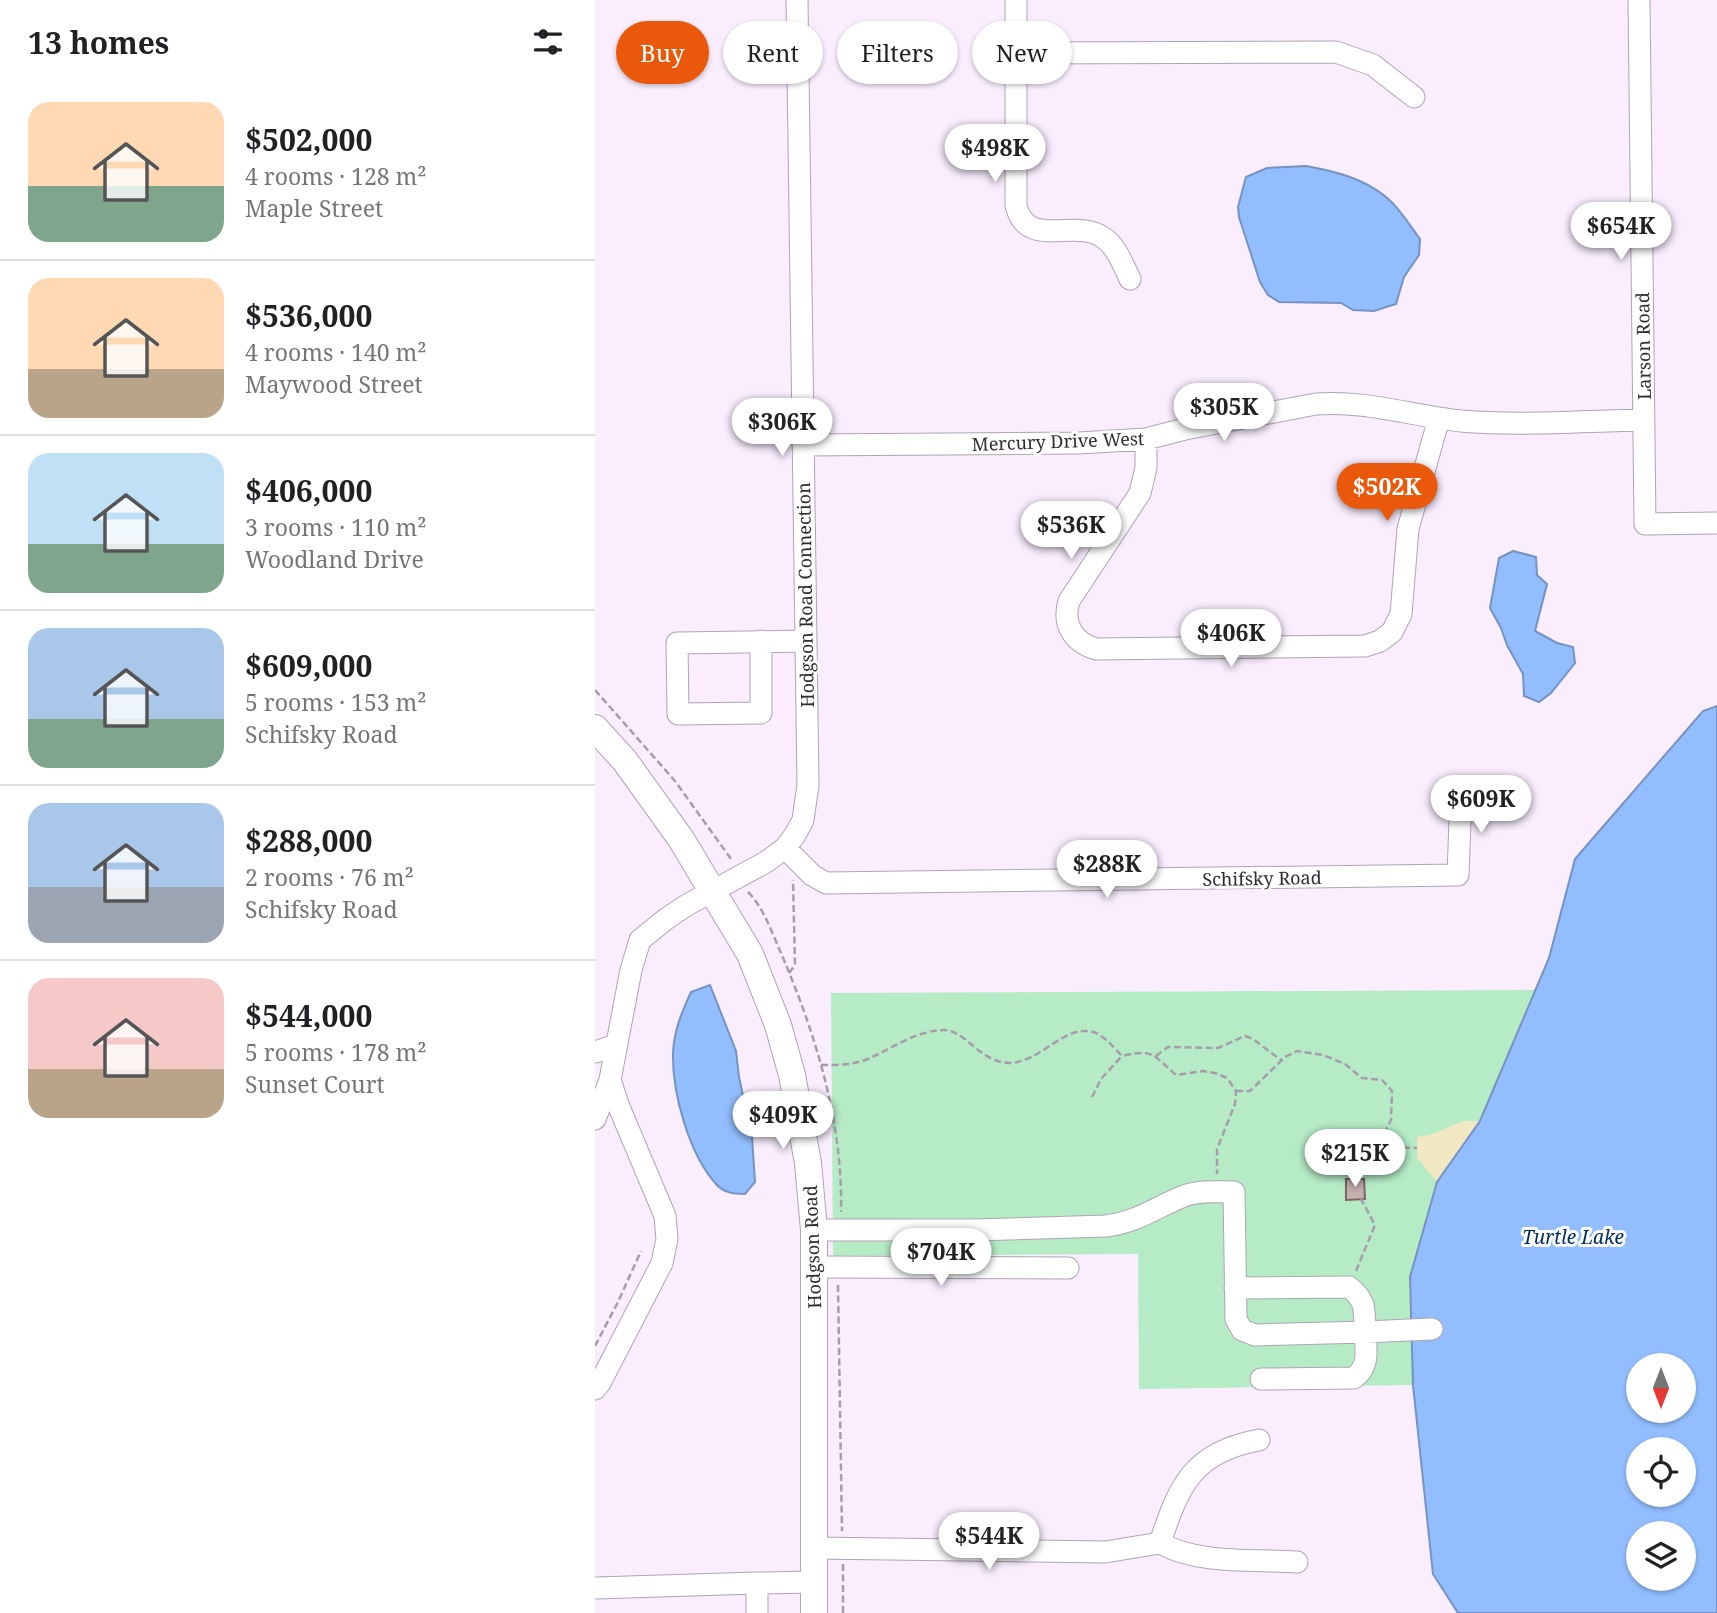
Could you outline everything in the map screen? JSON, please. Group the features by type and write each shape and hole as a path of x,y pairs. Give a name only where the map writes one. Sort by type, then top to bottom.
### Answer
{"main road":[{"name":"Hodgson Road","path":"595,728 625,761 681,839 750,954 778,1025 792,1075 803,1125 814,1230 814,1613"}],"street":[{"name":"Hodgson Road Connection","path":"611,1080 631,970 640,940 666,919 766,862 785,848 803,820 808,786 797,0"},
{"path":"1016,0 1016,21"},
{"name":"Larson Road","path":"1639,0 1645,524 1717,523"},
{"path":"1072,53 1336,52 1373,65 1414,97"},
{"path":"1016,84 1018,215 1029,228 1081,230 1103,237 1116,251 1130,279"},
{"name":"Mercury Drive West","path":"803,445 1079,443 1146,439 1316,404 1362,404 1439,418 1507,423 1644,420"},
{"path":"1146,439 1146,468 1140,493 1069,600 1067,623 1078,640 1096,649 1366,646 1380,641 1392,632 1401,614 1408,529 1439,418"},
{"path":"761,641 761,713 678,714 677,643 761,641 806,641"},
{"name":"Schifsky Road","path":"785,848 812,875 826,883 1458,875 1461,793"},
{"path":"595,1052 616,1045"},
{"path":"595,1119 611,1080"},
{"path":"595,1389 662,1263 667,1239 665,1216 619,1107 611,1080"},
{"path":"814,1230 975,1230 1106,1226 1143,1217 1185,1196 1234,1192 1236,1319 1242,1330 1255,1335 1432,1329"},
{"path":"814,1267 1068,1268"},
{"path":"1235,1288 1349,1287 1360,1296 1364,1306 1366,1364 1354,1378 1261,1378"},
{"path":"1160,1543 1173,1504 1187,1479 1205,1460 1242,1443 1259,1440"},
{"path":"814,1548 1105,1552 1160,1543 1188,1554 1297,1562"},
{"path":"595,1588 814,1582"},
{"path":"757,1583 757,1613"}],"path":[{"path":"595,690 675,781 731,859 738,858"},
{"path":"789,973 795,965 793,874"},
{"path":"748,892 770,927 821,1065 838,1140 842,1187 841,1219"},
{"path":"821,1065 842,1065 866,1060 901,1040 944,1030 955,1032 979,1053 1008,1063 1026,1061 1074,1032 1093,1032 1122,1055"},
{"path":"1156,1055 1168,1047 1218,1048 1245,1036 1281,1060"},
{"path":"1236,1091 1250,1091 1281,1060 1297,1051 1323,1055 1345,1064 1362,1078 1382,1080 1392,1091 1391,1120 1359,1179"},
{"path":"1092,1097 1101,1079 1122,1055 1140,1052 1156,1055 1176,1075 1203,1071 1227,1078 1236,1091 1235,1104 1217,1149 1217,1192"},
{"path":"1327,1153 1351,1154 1378,1146 1417,1148"},
{"path":"1349,1287 1375,1225 1361,1199"},
{"path":"595,1346 641,1251"},
{"path":"838,1286 842,1537"},
{"path":"842,1558 843,1613"}],"green space":[{"path":"1535,990 1480,1121 1437,1182 1410,1277 1413,1385 1139,1389 1138,1254 833,1256 831,993"}],"sand":[{"path":"1463,1121 1480,1121 1437,1182 1417,1158 1417,1137 1433,1134"}],"water":[{"path":"1306,166 1348,176 1377,190 1395,206 1420,239 1419,255 1404,277 1396,304 1374,311 1353,310 1341,303 1279,302 1268,295 1260,282 1239,217 1238,207 1246,177 1267,168"},
{"path":"1513,551 1536,557 1537,575 1547,584 1535,631 1557,643 1573,647 1575,663 1551,693 1539,702 1524,696 1523,674 1490,608 1499,558"},
{"name":"Turtle Lake","path":"1717,706 1717,1613 1458,1613 1433,1574 1413,1385 1410,1277 1437,1182 1480,1121 1549,958 1575,859 1703,711"},
{"path":"710,985 736,1051 752,1137 755,1182 745,1194 722,1189 706,1171 690,1140 675,1086 673,1053 679,1021 691,992"}],"building":[{"path":"1346,1179 1364,1179 1365,1199 1346,1200"}]}
